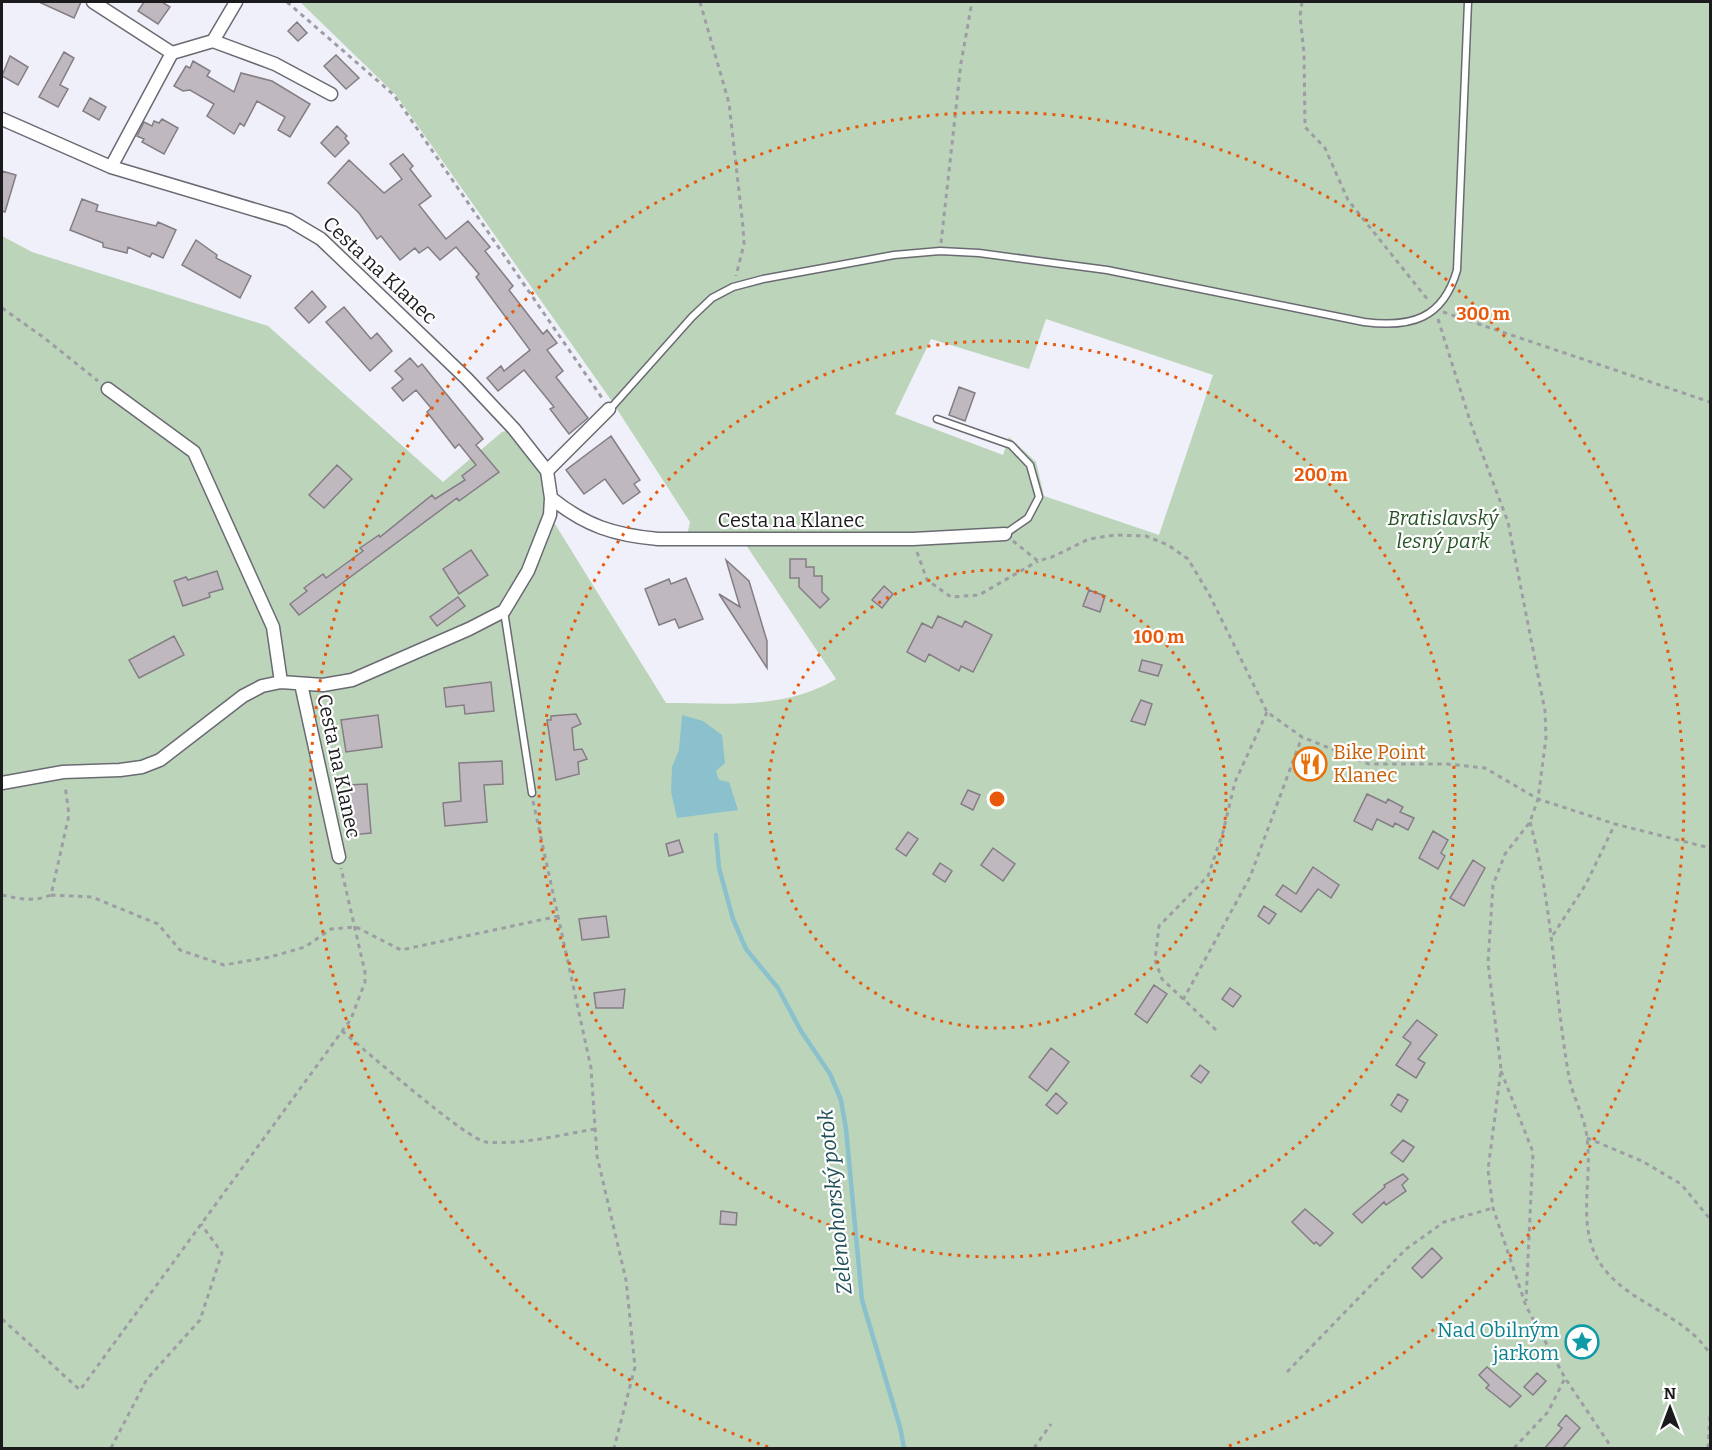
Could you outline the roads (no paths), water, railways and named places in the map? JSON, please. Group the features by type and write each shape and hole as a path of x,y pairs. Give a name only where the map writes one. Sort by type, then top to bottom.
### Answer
{"street":[{"path":"93,2 172,53"},
{"path":"213,41 236,2"},
{"path":"111,167 172,53 213,41 275,64 331,94"},
{"name":"Cesta na Klanec","path":"2,119 111,167 289,220 306,228 348,264 486,397 547,471"},
{"path":"2,783 63,772 142,767 160,760 243,696 262,686 281,682 273,627 194,452 108,389"},
{"path":"504,611 528,571 550,516 551,498 547,471 609,409"},
{"name":"Cesta na Klanec","path":"551,498 574,516 599,528 640,537 686,540 913,539 1005,534"},
{"name":"Cesta na Klanec","path":"281,682 335,684 380,670 504,611"},
{"name":"Cesta na Klanec","path":"301,684 339,857"}],"lane":[{"path":"609,409 640,379 692,317 712,298 733,287 825,267 940,251 979,253 1107,270 1387,325 1406,323 1436,310 1453,285 1460,252 1468,2"},
{"path":"937,419 1011,445 1030,465 1039,497 1028,518 1005,534"},
{"path":"504,611 532,793"}],"water":[{"path":"682,715 703,721 722,735 725,763 716,771 719,780 729,782 738,810 677,818 671,792 672,767 679,750"}],"waterway":[{"name":"Zelenohorský potok","path":"716,835 719,868 733,919 746,949 778,988 801,1031 830,1074 841,1100 846,1129 862,1300 900,1427 904,1448"}],"place":[{"name":"Bike Point Klanec","path":"1310,764"},
{"name":"Nad Obilným jarkom","path":"1582,1342"}],"park label":[{"name":"Bratislavský lesný park","path":"1443,530"}]}
